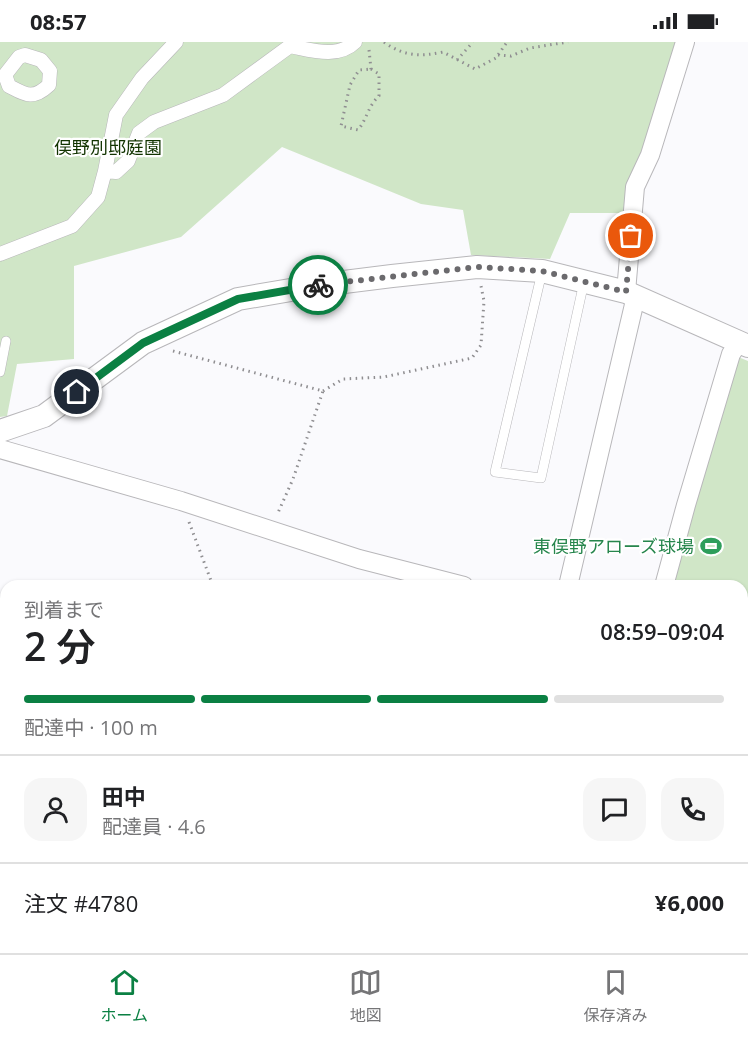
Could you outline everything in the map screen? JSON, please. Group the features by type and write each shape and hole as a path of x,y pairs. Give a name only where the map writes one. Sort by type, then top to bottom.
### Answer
{"street":[{"path":"0,254 72,226 98,197 116,115 142,78 176,42"},
{"path":"105,171 116,172 128,161 139,133 154,122 223,95 290,46 326,53 349,49 355,42"},
{"path":"569,580 631,294 635,187 650,155 685,42"},
{"path":"0,430 44,416 143,343 238,299 320,285 477,267 542,271 585,280 631,294 743,344 731,354 666,580"},
{"path":"0,448 181,501 359,559 441,580"}],"lane":[{"path":"542,271 495,472 541,478 585,280"},
{"path":"0,372 6,341"}],"path":[{"path":"368,42 371,69"},
{"path":"384,42 409,56 443,52 475,69 498,55 507,42"},
{"path":"457,60 473,42"},
{"path":"498,55 511,56 530,48 568,42"},
{"path":"371,69 380,74 379,96 370,105 366,121 358,130 341,126 350,85 359,70 371,69"},
{"path":"271,530 293,479 323,391 343,379 384,377 472,358 481,345 484,301 477,267"},
{"path":"143,343 323,391"},
{"path":"181,501 211,580"}],"green space":[{"name":"俣野別邸庭園","path":"0,42 676,42 628,213 570,213 550,259 471,255 463,210 421,204 282,147 181,237 74,266 74,359 17,364 7,416 0,417"},
{"name":"東俣野アローズ球場","path":"731,354 748,361 748,580 666,580"}],"way so far":[{"path":"318,285 477,267 542,271 626,292 631,236"}],"place":[{"name":"東俣野アローズ球場","path":"711,546"}],"route":[{"path":"77,392 143,343 238,299 318,285"}]}
